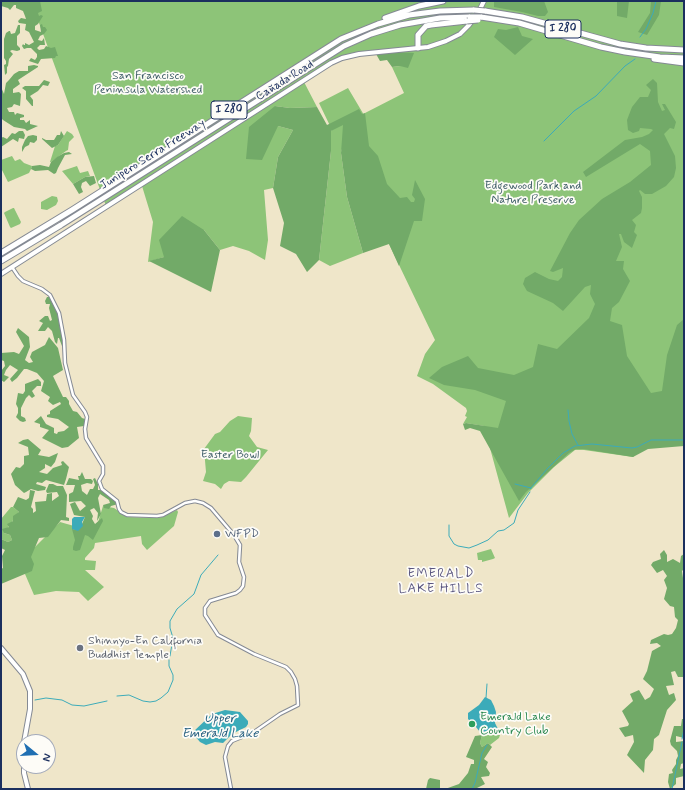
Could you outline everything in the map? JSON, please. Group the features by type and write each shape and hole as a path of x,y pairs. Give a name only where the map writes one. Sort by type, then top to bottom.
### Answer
{"highway":[{"path":"350,35 385,18 419,6 443,1"},
{"name":"Junipero Serra Freeway","path":"1,253 58,219 323,50 350,35 378,24 414,14 440,11 474,10 522,17 603,40 642,48 684,50"},
{"name":"Junipero Serra Freeway","path":"1,261 62,225 344,46 376,32 410,22 440,18 479,19 528,25 616,50 628,55 650,57"},
{"path":"418,48 418,35 426,26 468,19"},
{"path":"650,57 684,58"},
{"path":"650,57 684,63"}],"main road":[{"name":"Cañada Road","path":"1,274 335,61 359,54 418,48 442,43 460,34 472,21 484,1"},
{"path":"1,648 23,674 30,691 30,709 24,742 24,773 28,789"}],"street":[{"path":"12,267 23,281 45,291 54,300 59,313 64,340 65,363 73,395 87,417 84,429 86,438 103,466 99,482 102,489 117,501 121,512 127,516 163,515 185,503 195,501 203,503 211,508 234,535 240,545 239,562 244,577 243,586 232,595 210,601 205,608 205,615 218,635 254,654 286,667 296,679 298,705 280,714 254,732 232,741 228,746 225,757 231,789"}],"green space":[{"path":"1,1 40,1 42,11 38,13 39,16 43,16 35,26 35,30 41,32 40,25 42,24 47,30 38,40 42,41 44,38 45,45 40,45 37,48 39,50 44,49 46,46 51,48 55,47 58,56 55,58 41,59 38,64 29,61 31,58 35,60 37,54 31,48 24,49 22,46 23,44 25,45 25,43 29,45 34,42 29,32 25,30 26,24 19,23 18,21 21,18 26,19 23,11 16,8 16,5 14,5 10,10 1,6"},
{"name":"Edgewood Park and Nature Preserve","path":"31,1 684,1 684,442 646,446 633,457 575,450 554,467 528,493 509,518 484,426 466,423 463,424 467,417 465,416 467,411 466,408 433,384 417,376 425,354 435,340 341,149 347,197 363,253 330,266 319,260 332,130 319,103 348,88 364,115 365,113 404,93 392,67 400,66 396,52 411,48 342,58 106,206"},
{"path":"494,1 544,1 548,12 545,16 538,16 494,7"},
{"path":"617,1 629,1 627,18 617,16"},
{"path":"651,1 661,1 659,15 647,35 638,32 650,13"},
{"path":"18,25 20,25 20,33 17,36 17,45 20,50 10,51 13,54 9,59 7,73 5,75 4,65 6,64 6,61 4,58 4,39 6,33 9,31 11,34 15,33"},
{"path":"518,27 522,36 533,39 515,55 494,37 498,29 506,30"},
{"path":"394,52 414,53 408,68 400,66 392,67 387,60 380,61 376,54"},
{"path":"34,65 38,67 18,80 20,84 13,89 13,93 19,92 21,94 20,106 14,104 12,107 7,108 9,112 14,112 15,115 17,113 24,115 24,117 20,118 20,120 24,120 26,123 30,120 30,124 38,126 27,131 25,129 14,127 1,118 1,87 4,94 6,83 14,74 19,71 28,71 28,66"},
{"path":"653,79 657,83 658,102 662,111 665,110 662,104 665,104 676,122 674,129 670,128 664,134 675,156 676,168 674,177 666,186 652,194 645,194 640,190 639,191 642,197 642,208 641,213 632,220 636,225 634,232 637,235 632,248 624,242 621,234 619,234 622,247 616,261 624,261 623,269 630,281 619,302 612,308 610,321 622,325 627,356 651,393 662,391 667,355 677,325 684,319 684,446 648,449 633,457 576,449 569,453 526,492 519,501 480,431 470,428 465,430 463,424 466,423 498,428 506,401 475,390 444,385 429,378 442,367 468,356 478,368 514,375 533,367 538,344 557,349 589,318 595,304 590,294 591,285 585,287 563,311 553,303 527,291 523,284 525,278 535,272 549,279 558,281 562,277 563,268 553,272 550,271 570,233 579,220 602,199 630,182 651,165 650,151 640,144 586,177 583,172 625,140 642,137 649,134 653,130 640,128 639,131 633,133 628,130 627,120 632,107 640,97 648,97 651,90 646,85"},
{"path":"44,80 50,82 48,86 43,85 38,91 30,96 33,100 32,106 26,99 26,91 22,88 25,86 39,86"},
{"path":"304,82 317,107 290,108 275,106 278,126 293,130 278,157 273,188 264,190 268,240 265,260 249,251 233,246 220,250 204,230 164,257 148,262 153,222 142,186"},
{"path":"275,106 290,108 317,107 327,125 359,109 362,114 365,113 369,146 378,156 387,184 400,198 407,197 411,202 414,202 415,199 412,195 415,180 425,199 422,221 414,221 399,266 389,244 363,253 347,197 341,153 343,125 331,131 331,151 319,260 307,272 296,254 280,246 284,223 273,188 278,157 293,130 278,126 262,160 246,159 249,127"},
{"path":"19,131 23,131 25,135 24,139 19,138 18,142 13,139 1,147 1,138 3,137 7,139 12,133 15,134"},
{"path":"61,131 64,136 58,145 52,148 42,139 54,140 57,135 60,135"},
{"path":"67,131 74,137 69,142 68,150 50,162 55,146 58,145"},
{"path":"28,136 37,136 37,140 34,143 30,142 22,152 22,147 25,140"},
{"path":"69,152 72,154 65,155 56,173 54,174 48,170 35,171 31,169 32,166 40,165 49,167 51,162 57,157"},
{"path":"12,156 15,161 20,159 24,163 32,166 29,173 8,182 1,168 1,160"},
{"path":"77,166 80,173 88,171 90,176 85,177 73,184 62,171"},
{"path":"94,176 96,183 90,186 86,181 82,183 81,187 83,192 79,194 73,184 85,177"},
{"path":"52,196 57,197 58,201 56,205 47,210 41,209 41,202"},
{"path":"13,208 21,222 20,224 11,228 4,213"},
{"path":"182,216 204,230 220,250 211,292 149,261 164,257 159,240"},
{"path":"47,297 49,297 53,302 58,313 65,344 62,346 59,338 57,344 55,342 52,331 48,327 45,331 38,331 43,323 39,321 45,316 48,316 50,321 52,320 49,308 50,304 46,304 45,301"},
{"path":"18,328 29,337 30,347 25,360 29,363 33,362 30,357 32,352 45,345 49,337 58,348 63,370 53,376 63,397 66,397 69,401 73,411 77,412 82,418 85,419 84,426 77,427 79,438 68,447 62,448 42,438 49,430 40,427 40,424 34,422 41,416 46,424 54,428 54,433 57,434 58,432 64,431 69,427 58,419 47,417 47,415 50,414 50,411 61,404 60,402 53,405 48,401 50,397 41,391 44,381 37,373 24,369 12,382 10,379 18,370 10,365 4,375 9,377 4,382 1,380 1,371 5,366 4,361 1,360 1,353 14,352 19,354 24,346 16,332"},
{"path":"38,379 41,382 41,386 37,386 32,391 35,396 32,398 29,395 21,408 21,416 25,418 26,421 20,421 16,417 18,413 16,404 18,393 23,394 25,391 25,384"},
{"name":"Easter Bowl","path":"238,416 252,418 249,436 257,447 268,450 241,482 229,481 224,484 221,489 215,484 203,481 206,472 204,449 215,434 220,432 230,421"},
{"path":"28,439 41,450 38,455 49,457 58,453 55,462 51,467 45,464 45,468 39,472 47,474 53,468 62,465 61,462 63,461 69,467 64,485 46,480 42,483 37,482 36,484 46,487 45,490 38,491 31,489 24,493 15,485 11,474 16,467 20,468 24,464 24,456 29,455 28,447 18,443"},
{"path":"82,472 85,479 91,479 93,481 92,484 87,483 81,485 82,491 87,495 90,489 93,489 95,485 93,479 95,478 98,484 98,490 101,490 116,500 118,504 111,506 109,509 104,508 103,505 110,503 109,500 100,494 98,498 101,514 97,521 98,513 94,508 90,510 95,524 102,518 103,521 93,540 85,535 80,550 76,551 73,550 75,540 72,529 75,530 82,524 85,517 74,515 70,504 75,502 80,511 86,506 81,501 69,502 69,494 73,492 75,485 66,485 69,478 79,480 78,476 80,476"},
{"path":"49,484 63,486 67,495 66,517 69,518 69,521 61,520 48,537 39,538 31,557 34,564 32,571 1,584 1,569 3,568 2,556 5,550 1,548 1,539 8,542 12,540 10,535 4,533 2,529 9,527 7,524 13,521 13,516 19,512 13,507 18,497 26,500 29,498 30,490 35,491 31,507 33,509 33,513 36,511 35,502 46,501 47,494 52,493 52,501 59,496 57,492 47,493 46,491"},
{"path":"103,506 114,508 127,517 156,518 162,517 177,510 178,512 174,526 147,550 142,544 141,536 95,543 94,548 85,560 96,561 95,570 85,570 104,587 88,601 79,592 56,591 34,595 25,574 32,550 60,522 95,532"},
{"path":"11,507 19,512 4,533 10,535 12,540 8,542 1,539 1,519"},
{"path":"491,549 495,558 482,562 482,560 478,560 477,553"},
{"path":"664,550 667,555 667,562 673,559 680,563 681,556 684,554 684,569 682,571 684,585 684,677 678,677 675,671 671,672 674,685 666,686 669,695 674,693 676,700 667,710 659,735 654,739 653,750 645,760 644,773 627,755 634,742 633,735 625,737 619,728 628,726 629,724 622,711 633,701 630,694 639,690 645,700 650,697 654,689 643,679 647,671 652,651 661,646 657,643 650,644 651,640 664,634 672,634 676,628 678,620 675,617 674,607 670,606 664,599 667,588 664,580 667,576 663,570 657,573 651,565 653,562 661,559 660,554"},
{"path":"682,719 684,719 684,738 676,736 676,742 684,741 684,763 681,764 680,769 684,768 684,776 676,778 676,784 670,789 668,782 669,774 673,773 672,770 676,764 678,756 677,751 671,745 670,741 674,726 681,726"},
{"path":"482,735 500,735 499,738 490,745 488,743 482,747 480,743"},
{"path":"482,735 480,743 482,747 488,743 492,747 484,759 488,762 486,767 490,773 489,776 481,777 485,784 475,789 445,789 459,784 468,773 471,764 474,764 474,760 466,757 475,736"},
{"path":"430,778 440,780 440,789 426,789"}],"water":[{"path":"74,517 85,517 82,522 83,526 78,531 72,529 72,519"},
{"path":"485,697 491,700 494,706 496,712 495,723 498,731 480,732 476,727 477,724 468,719 468,713 479,705"},
{"name":"Upper Emerald Lake","path":"225,710 240,712 248,721 246,727 232,734 223,743 215,742 206,745 200,742 193,732 212,714"}],"waterway":[{"path":"640,37 646,29 653,13 656,1"},
{"path":"544,141 574,111 596,96 625,66 635,59"},
{"path":"568,410 572,434 578,445"},
{"path":"530,489 563,453 575,446 592,444 632,448 651,440 684,440"},
{"path":"515,484 531,488"},
{"path":"449,525 449,536 454,544 469,548 477,545 488,540 498,531 504,530 514,523 518,510 530,492"},
{"path":"170,656 173,638 170,628 170,621 177,609 194,594 201,575 218,555"},
{"path":"117,696 129,695 143,701 150,702 161,698 168,692 173,680 169,660"},
{"path":"486,698 487,684"},
{"path":"35,700 46,698 62,700 72,705 84,706 107,701"},
{"path":"682,739 684,729"},
{"path":"672,789 682,742"},
{"path":"472,789 475,783 482,753 487,745"}],"place":[{"name":"WFPD","path":"217,534"},
{"name":"Shinnyo-En California Buddhist Temple","path":"80,648"},
{"name":"Emerald Lake Country Club","path":"472,724"}],"district":[{"name":"EMERALD LAKE HILLS","path":"441,582"}],"park label":[{"name":"San Francisco Peninsula Watershed","path":"148,83"}]}
